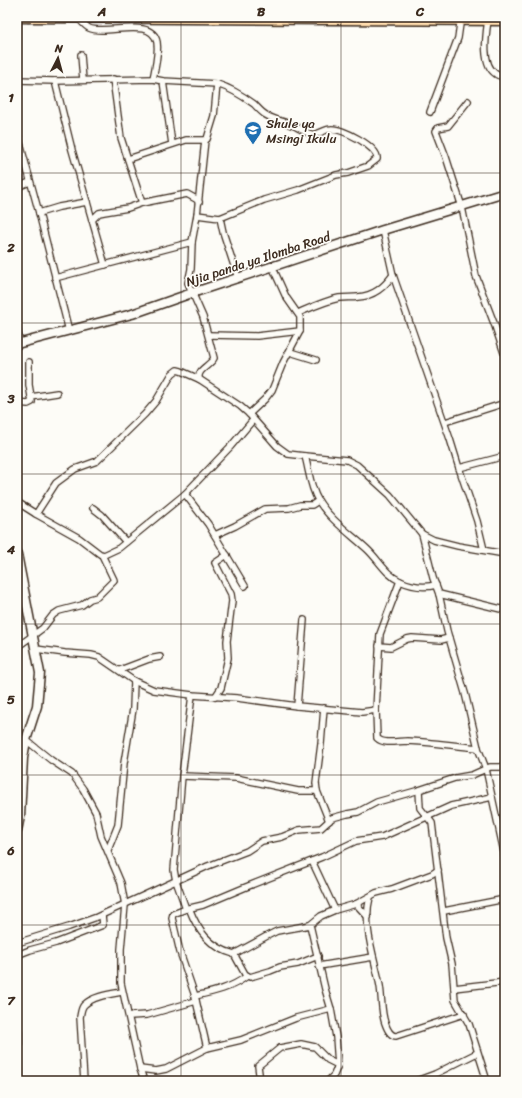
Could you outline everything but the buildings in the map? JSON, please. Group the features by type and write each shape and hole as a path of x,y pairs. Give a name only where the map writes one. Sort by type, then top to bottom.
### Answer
{"highway":[{"path":"17,17 461,18 505,20"}],"street":[{"path":"78,18 91,28 100,30 132,28 148,31 157,40 158,48 153,79"},
{"path":"430,112 458,38 461,18"},
{"path":"488,20 485,44 489,65 495,74 505,77"},
{"path":"81,55 83,80"},
{"path":"17,80 55,81 153,79 163,81 217,84 224,86 243,97 268,116 311,134 316,134 330,129 341,130 365,142 376,152 378,157 368,166 348,173 336,174 298,190 264,200 220,218 197,215"},
{"path":"113,80 119,127 142,203"},
{"path":"55,81 72,150 105,265"},
{"path":"163,81 172,144"},
{"path":"198,379 200,372 214,359 214,354 199,306 188,283 191,269 192,242 199,202 205,140 209,137 214,116 217,84"},
{"path":"468,101 448,126 438,128 436,131 462,207 476,276 496,326 505,356"},
{"path":"17,132 69,331"},
{"path":"128,159 186,140 205,140"},
{"path":"17,187 30,182"},
{"path":"92,220 99,213 128,208 142,203 187,194 200,189"},
{"name":"Njia panda ya Ilomba Road","path":"19,344 132,314 272,266 505,193"},
{"path":"187,194 199,202"},
{"path":"39,213 59,207 88,204 99,213"},
{"path":"220,218 222,232 238,278"},
{"path":"383,230 393,275 445,422 477,521 484,550"},
{"path":"55,278 192,242"},
{"path":"249,414 272,390 283,363 300,331 301,321 298,313 286,297 272,266"},
{"path":"298,313 314,306 340,298 357,298 370,294 382,288 393,275"},
{"path":"17,329 19,344"},
{"path":"209,335 257,336 300,331"},
{"path":"290,352 316,360"},
{"path":"17,402 31,403 32,401 29,385 29,362"},
{"path":"36,514 56,483 75,469 96,461 145,414 156,401 172,374 177,370 198,379 240,406 277,446 288,454 347,460 357,465 390,496 422,534 434,540 458,546 505,554"},
{"path":"31,397 57,393"},
{"path":"445,422 505,403"},
{"path":"102,555 107,554 126,542 185,494 232,446 253,420"},
{"path":"305,456 318,500 347,533 368,550 382,567 400,581 426,587 436,585"},
{"path":"459,468 505,456"},
{"path":"185,494 214,535 245,586"},
{"path":"214,535 236,526 265,509 312,505 318,500"},
{"path":"17,502 79,538 102,555 114,580 97,596 82,605 59,611 53,615 43,628 17,646"},
{"path":"93,508 102,515 126,542"},
{"path":"422,534 439,594 449,638 466,693 478,748 486,768 505,857"},
{"path":"426,550 434,540"},
{"path":"215,697 220,690 228,658 227,641 232,600 231,594 215,563 227,555"},
{"path":"17,556 40,674 37,706 26,740 23,758 20,816 17,831"},
{"path":"400,581 380,634 376,734 380,740 387,742 407,741 478,748"},
{"path":"439,594 505,610"},
{"path":"297,706 304,620"},
{"path":"379,646 391,647 412,638 441,640 449,638"},
{"path":"36,649 93,655 105,660 134,681 154,690 362,712 376,710"},
{"path":"120,670 149,659 160,657"},
{"path":"108,850 118,825 124,763 132,714 134,681"},
{"path":"192,695 182,776 174,870 176,881 188,908 202,934 209,942 227,952 234,954 277,931 310,925 321,916 356,904 370,898 376,893 392,889 432,874 438,870"},
{"path":"324,708 322,744 317,772 317,791 329,821"},
{"path":"323,718 335,709"},
{"path":"26,740 56,764 72,774 83,789 94,809 102,836 121,883 125,904 121,949 122,992 130,1016 140,1069 144,1081"},
{"path":"17,943 102,915 208,866 247,851 262,842 282,837 299,830 321,828 336,816 365,810 377,802 455,778 472,775 486,768 501,767 505,765"},
{"path":"182,776 236,778 298,791 317,791"},
{"path":"419,790 420,808 432,823 444,911 446,938 452,964 457,1004 464,1014 468,1024 487,1081"},
{"path":"207,1048 195,999 180,952 172,918 175,913 188,908 203,905 312,861 356,841 382,837 451,806 492,797"},
{"path":"312,861 335,910"},
{"path":"432,874 439,876"},
{"path":"370,898 368,917 373,957 380,988 384,1022 389,1032 396,1036 464,1014"},
{"path":"444,911 505,899"},
{"path":"356,904 368,917"},
{"path":"17,955 56,943 103,925 102,915"},
{"path":"310,925 331,1009 336,1037 338,1065 334,1075 328,1081"},
{"path":"234,954 240,967 247,976"},
{"path":"130,1016 147,1015 227,988 239,983 247,976 250,977 280,967 298,964 318,956"},
{"path":"320,966 373,957"},
{"path":"454,988 505,982"},
{"path":"84,1081 80,1017 81,1011 86,1004 93,1000 122,992"},
{"path":"140,1069 156,1071 166,1069 207,1048 241,1040 296,1018 331,1009"},
{"path":"17,1031 18,1081"},
{"path":"260,1081 258,1066 280,1048 302,1044 315,1047 328,1060 338,1065"},
{"path":"416,1081 435,1074 477,1053"}],"place":[{"name":"Shule ya Msingi Ikulu","path":"253,145"}]}
